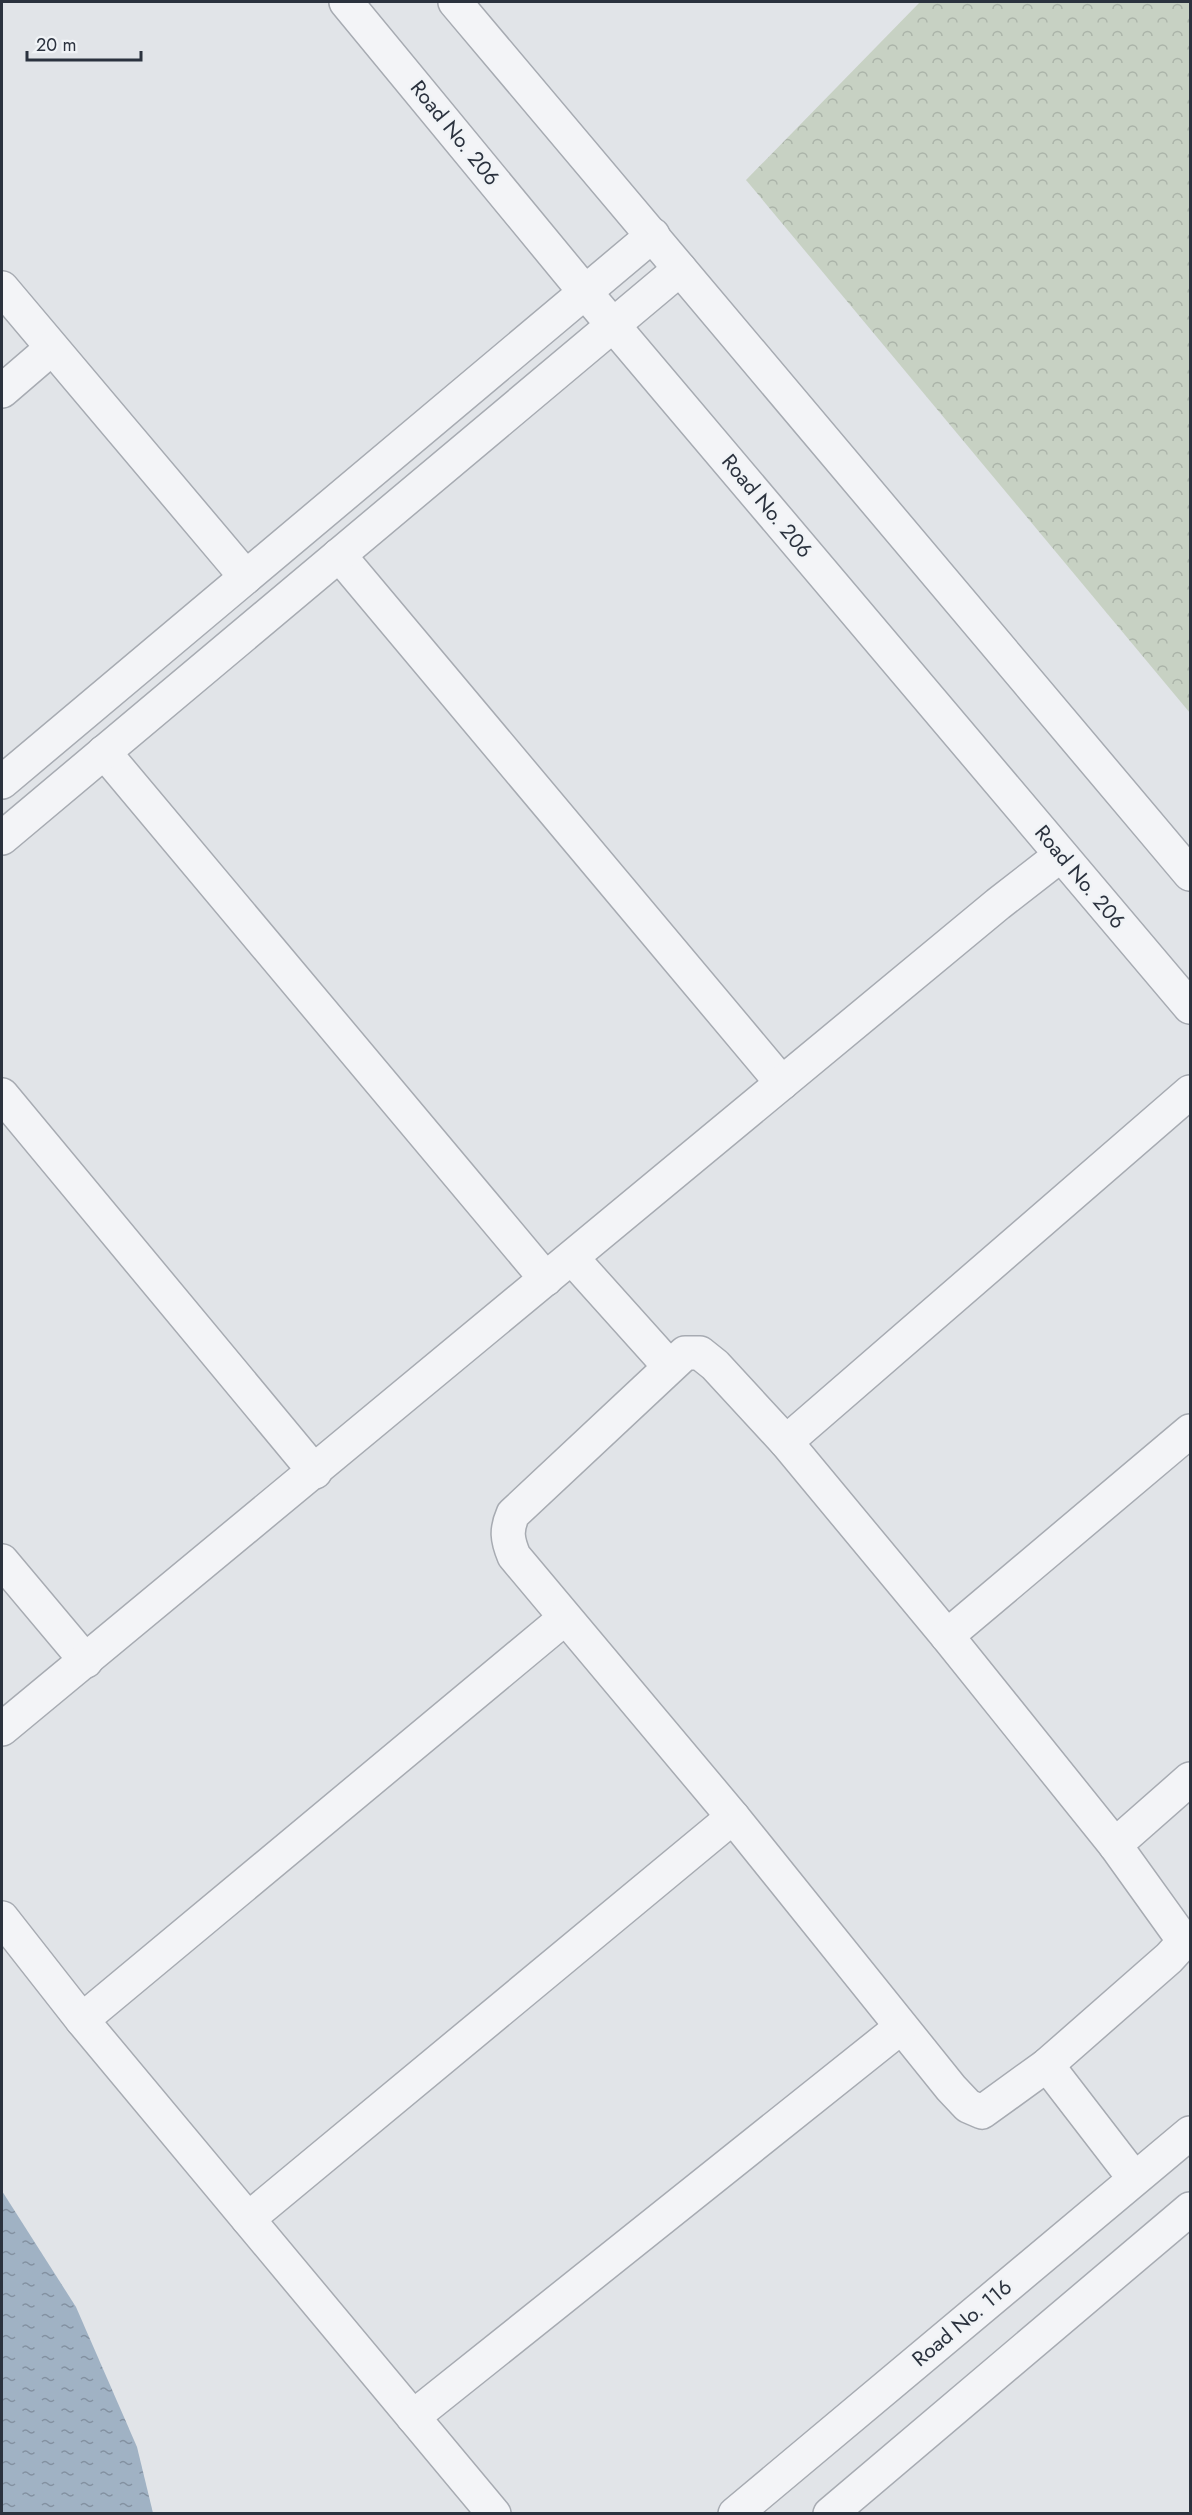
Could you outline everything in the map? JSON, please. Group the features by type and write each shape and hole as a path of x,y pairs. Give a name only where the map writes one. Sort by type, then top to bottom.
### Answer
{"street":[{"name":"Road No. 206","path":"346,2 585,292 1191,1007"},
{"path":"455,2 1191,874"},
{"path":"2,782 652,235"},
{"path":"2,838 680,268"},
{"path":"2,288 246,577"},
{"path":"2,391 52,348"},
{"path":"339,555 782,1083"},
{"path":"104,752 546,1279"},
{"path":"2,1730 998,904 1061,855"},
{"path":"786,1442 1191,1092"},
{"path":"2,1095 315,1472"},
{"path":"572,1258 669,1365"},
{"path":"685,1353 700,1353 715,1365 786,1442 947,1636 1115,1845 1181,1937 1179,1947 1047,2065 982,2112 968,2106 900,2028 733,1817 514,1556 507,1539 513,1514 669,1365 685,1353"},
{"path":"947,1636 1191,1431"},
{"path":"2,1561 86,1661"},
{"path":"82,2020 565,1618"},
{"path":"1115,1845 1191,1779"},
{"path":"248,2219 733,1817"},
{"path":"2,1918 82,2020 494,2514"},
{"path":"413,2417 900,2028"},
{"path":"1047,2065 1134,2178"},
{"name":"Road No. 116","path":"735,2514 1134,2178 1191,2133"},
{"path":"830,2514 1191,2209"}],"green space":[{"path":"920,2 1190,2 1190,713 746,180"}],"water":[{"path":"2,2191 76,2307 137,2447 153,2513 2,2513"}]}
